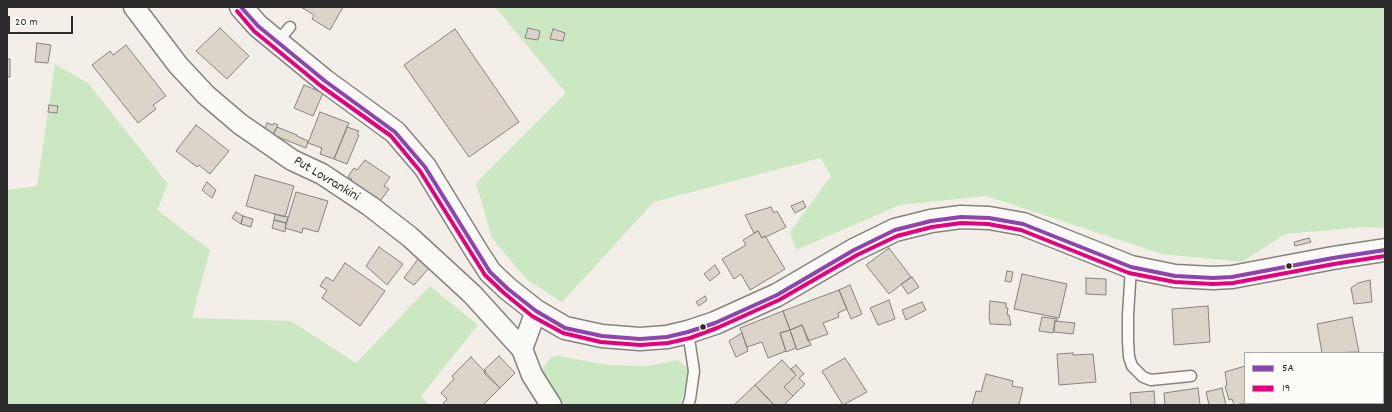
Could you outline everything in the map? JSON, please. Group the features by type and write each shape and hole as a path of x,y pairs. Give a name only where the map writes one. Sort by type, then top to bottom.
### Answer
{"street":[{"name":"Put Lovrankini","path":"134,7 178,65 206,95 240,124 292,160 322,174 370,206 410,238 472,294 522,349"},
{"path":"241,7 258,26 284,34 325,81 395,132 425,167 476,252 490,272 508,289 536,311 565,328 602,336 640,340 667,337 688,332 715,323 777,294 854,250 895,230 931,221 961,217 989,218 1022,224 1131,267 1175,276 1213,278 1232,277 1385,250"},
{"path":"536,311 522,349 532,374 551,405"}],"lane":[{"path":"1131,267 1128,346 1132,366 1143,377 1151,380 1191,376"},
{"path":"688,332 694,371 688,405"}],"green space":[{"path":"495,7 1385,7 1385,228 1363,227 1285,234 1242,262 1162,254 986,196 900,205 796,250 790,232 831,176 821,158 654,202 562,302 527,280 492,238 476,183 566,93"},
{"path":"55,64 88,83 168,184 157,210 210,250 192,318 291,321 356,363 430,286 478,325 421,396 430,405 7,405 7,190 37,186"},
{"path":"558,356 608,365 647,366 678,360 688,369 689,376 680,405 562,405 553,396 540,372 551,357"}],"building":[{"path":"301,7 343,7 330,30 312,19 314,15"},
{"path":"220,28 249,56 227,79 196,51"},
{"path":"528,28 540,31 538,40 525,38"},
{"path":"455,29 519,122 469,157 404,65"},
{"path":"553,29 565,33 563,41 550,39"},
{"path":"37,43 51,45 48,63 35,62"},
{"path":"126,45 166,96 153,105 156,109 138,123 92,65 110,51 113,55"},
{"path":"7,59 10,59 10,77 7,77"},
{"path":"304,85 323,93 313,116 294,108"},
{"path":"49,105 58,106 57,113 48,112"},
{"path":"320,112 349,123 334,159 320,154 322,148 308,143"},
{"path":"267,123 273,125 274,123 278,125 273,135 264,131"},
{"path":"196,125 229,151 210,174 199,165 197,167 176,151"},
{"path":"277,127 308,141 306,148 273,135"},
{"path":"347,127 359,131 357,134 359,135 347,164 334,159"},
{"path":"365,160 390,177 384,186 389,189 378,204 348,184 352,179 348,177 351,172 354,168 357,170"},
{"path":"255,175 294,186 285,217 246,206"},
{"path":"207,182 216,190 212,198 202,190"},
{"path":"296,192 328,201 318,232 303,228 302,233 285,228"},
{"path":"803,201 806,207 795,213 791,206"},
{"path":"771,207 774,213 777,211 786,227 762,238 758,231 754,233 745,215"},
{"path":"236,212 243,216 241,224 232,218"},
{"path":"275,214 288,217 286,223 274,220"},
{"path":"243,216 253,219 251,227 241,224"},
{"path":"274,220 286,223 285,232 272,228"},
{"path":"758,231 762,238 765,236 785,269 750,290 741,274 734,279 722,259 746,245 743,240"},
{"path":"1309,238 1311,242 1295,246 1294,242"},
{"path":"379,247 403,264 387,285 366,266"},
{"path":"889,248 911,277 889,294 866,265"},
{"path":"418,259 429,268 414,285 404,278"},
{"path":"345,263 385,291 360,326 322,298 327,290 320,286 326,277 333,281"},
{"path":"715,265 720,273 710,281 704,274"},
{"path":"1007,271 1013,272 1011,282 1005,281"},
{"path":"1022,274 1067,284 1059,318 1014,309"},
{"path":"912,277 919,287 908,294 901,284"},
{"path":"1086,278 1106,279 1106,295 1086,294"},
{"path":"1370,280 1372,302 1354,304 1351,288 1358,283"},
{"path":"850,285 862,314 851,319 839,290"},
{"path":"839,290 847,309 838,313 839,317 823,323 828,334 808,341 802,325 790,330 783,311"},
{"path":"705,296 707,300 699,306 696,302"},
{"path":"889,300 895,319 878,325 870,308"},
{"path":"990,301 1006,303 1006,308 1008,308 1007,315 1009,315 1011,325 990,324"},
{"path":"922,302 926,310 906,320 902,310"},
{"path":"1208,306 1210,342 1174,345 1172,309"},
{"path":"783,311 790,330 780,333 786,351 768,358 762,342 747,347 740,328"},
{"path":"1042,317 1057,319 1057,321 1055,321 1053,333 1039,331"},
{"path":"1352,317 1359,352 1322,352 1317,324"},
{"path":"1055,321 1075,323 1073,334 1054,332"},
{"path":"802,325 811,345 797,350 790,330"},
{"path":"790,330 796,348 786,352 780,333"},
{"path":"742,333 748,351 736,357 729,341"},
{"path":"1073,353 1073,355 1093,354 1096,382 1059,385 1057,354"},
{"path":"499,356 515,373 500,388 484,373 486,371 484,370"},
{"path":"471,357 500,388 483,405 442,405 447,399 441,393 454,379 452,376"},
{"path":"845,358 867,392 843,405 822,371"},
{"path":"782,360 796,375 784,387 793,396 784,405 774,405 755,385"},
{"path":"796,365 804,374 799,378 805,384 793,396 784,387 796,375 791,369"},
{"path":"1244,366 1244,403 1234,405 1232,399 1229,400 1225,386 1227,385 1225,372"},
{"path":"986,374 1013,381 1012,386 1023,388 1019,405 972,405 976,391 981,392"},
{"path":"755,385 774,405 734,405"},
{"path":"1198,388 1200,405 1165,405 1164,393"},
{"path":"1222,388 1226,405 1209,405 1206,392"},
{"path":"1154,391 1155,405 1131,405 1130,393"},
{"path":"1302,404 1348,404 1348,405 1299,405"}],"transit line":[{"name":"5A","path":"241,7 258,26 325,81 395,132 425,167 490,272 508,289 536,311 565,328 602,336 640,339 667,337 688,332 715,323 777,295 854,250 895,230 931,221 961,217 989,218 1023,224 1131,267 1175,276 1213,278 1232,277 1385,250"},
{"name":"19","path":"237,11 254,31 321,86 391,136 420,171 485,275 504,293 532,316 563,333 601,342 640,345 668,343 690,338 717,328 779,300 857,255 897,236 932,227 961,223 988,224 1021,230 1129,273 1175,282 1213,284 1233,283 1385,256"}]}
